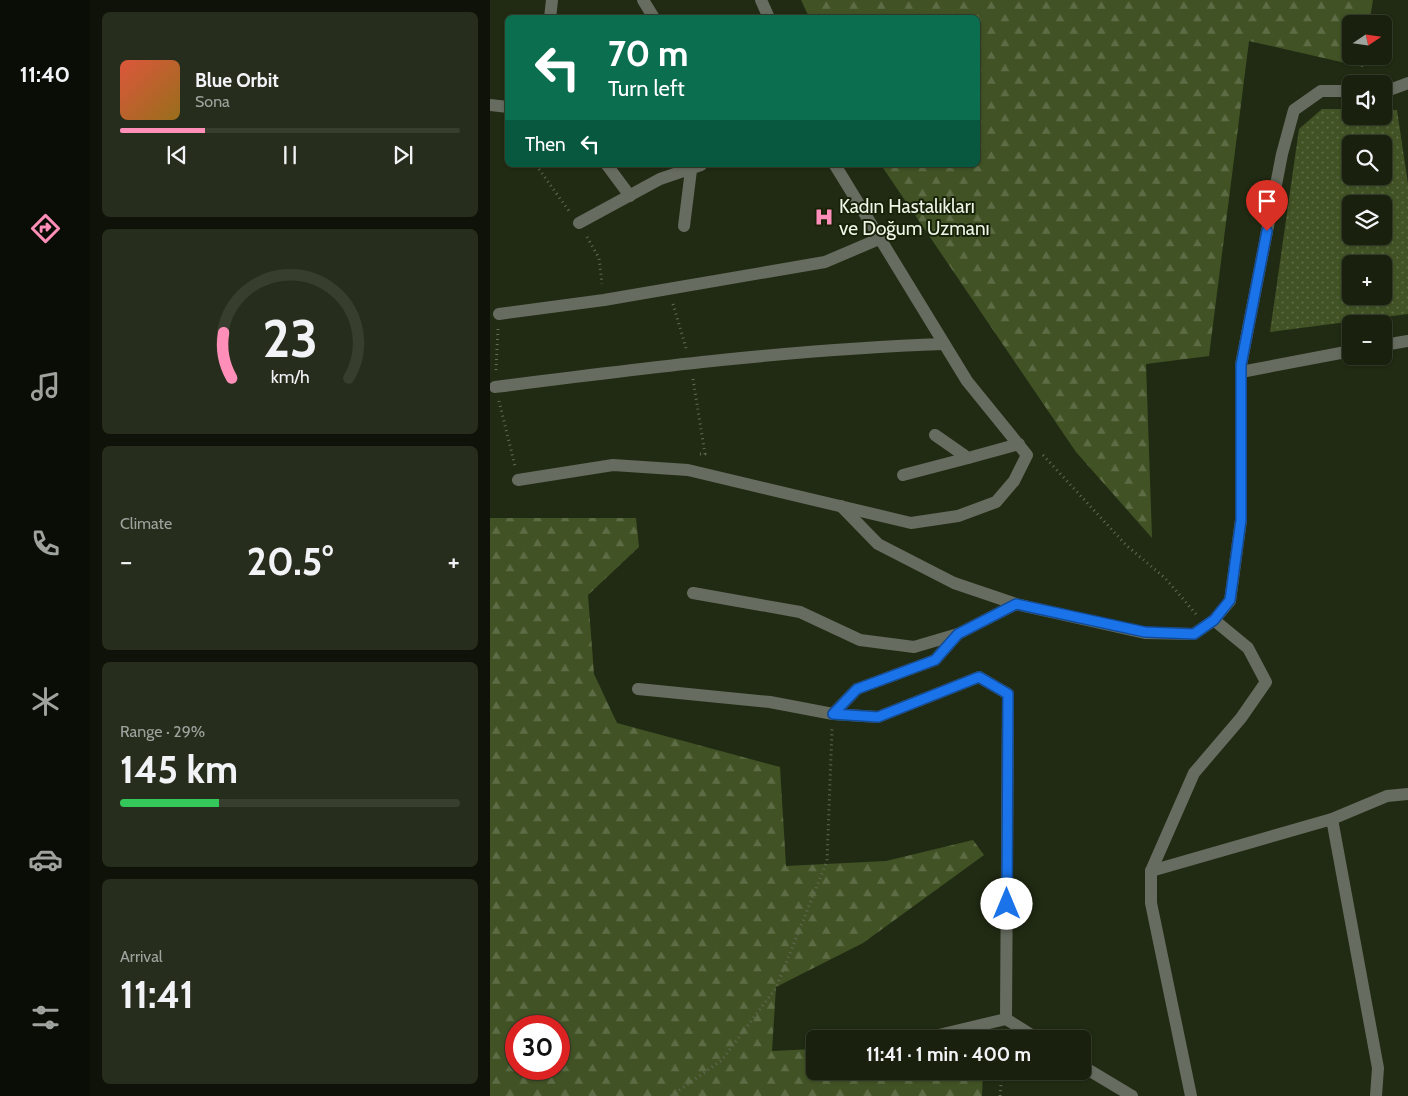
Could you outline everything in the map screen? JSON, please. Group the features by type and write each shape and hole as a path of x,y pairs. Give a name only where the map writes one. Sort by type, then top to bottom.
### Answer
{"street":[{"path":"550,15 552,0"},
{"path":"643,0 652,15"},
{"path":"761,0 768,15"},
{"path":"1392,89 1408,83"},
{"path":"841,506 878,544 954,583 1016,604 1145,632 1194,634 1214,620 1230,600 1241,520 1241,372 1282,154 1294,110 1321,91 1342,91"},
{"path":"490,105 505,107"},
{"path":"609,167 630,196"},
{"path":"579,223 660,179 693,167 684,226"},
{"path":"520,474 613,465 688,470 911,523 958,516 996,502 1014,481 1027,455 967,380 879,240 836,167"},
{"path":"499,314 604,300 825,262 879,240"},
{"path":"1392,344 1408,341"},
{"path":"495,387 690,362 877,346 944,344"},
{"path":"1241,372 1342,354"},
{"path":"936,435 968,458"},
{"path":"903,475 1019,444"},
{"path":"693,593 800,612 860,640 914,647 958,634 1016,604"},
{"path":"1190,1096 1151,903 1151,871 1194,773 1241,718 1266,682 1248,648 1214,620"},
{"path":"833,714 857,689 935,660 958,634"},
{"path":"638,689 770,702 833,714 878,717 979,677 1008,694 1006,1019"},
{"path":"1151,871 1332,819 1387,796 1408,794"},
{"path":"1332,819 1378,1068 1376,1096"},
{"path":"960,1030 1006,1019 1024,1030"},
{"path":"1091,1071 1132,1096"}],"path":[{"path":"537,167 579,223 600,258 604,300"},
{"path":"669,289 690,362 706,454 689,456"},
{"path":"499,314 495,387 515,469 520,474"},
{"path":"1038,450 1126,545 1165,578 1197,615 1172,633"},
{"path":"670,1096 722,1060 776,988 827,861 833,714"},
{"path":"1000,1096 1001,1080"}],"green space":[{"path":"801,0 1373,0 1370,15 1342,15 1342,62 1249,41 1209,356 1146,364 1152,538 1076,452 882,167 980,167 980,15 808,15"},
{"path":"1322,109 1342,109 1342,125 1392,125 1392,110 1397,110 1408,184 1408,314 1392,316 1342,315 1342,323 1270,332 1299,129"},
{"path":"490,518 636,518 639,547 588,595 594,674 617,723 780,767 786,866 886,861 973,840 984,855 863,943 776,987 772,1051 806,1049 806,1080 983,1080 982,1096 490,1096"}],"place":[{"name":"Kadın Hastalıkları ve Doğum Uzmanı","path":"824,217"}],"route":[{"path":"1007,904 1008,694 979,677 878,717 833,714 857,689 935,660 958,634 1016,604 1145,632 1194,634 1214,620 1230,600 1241,520 1241,365 1267,231"}]}
